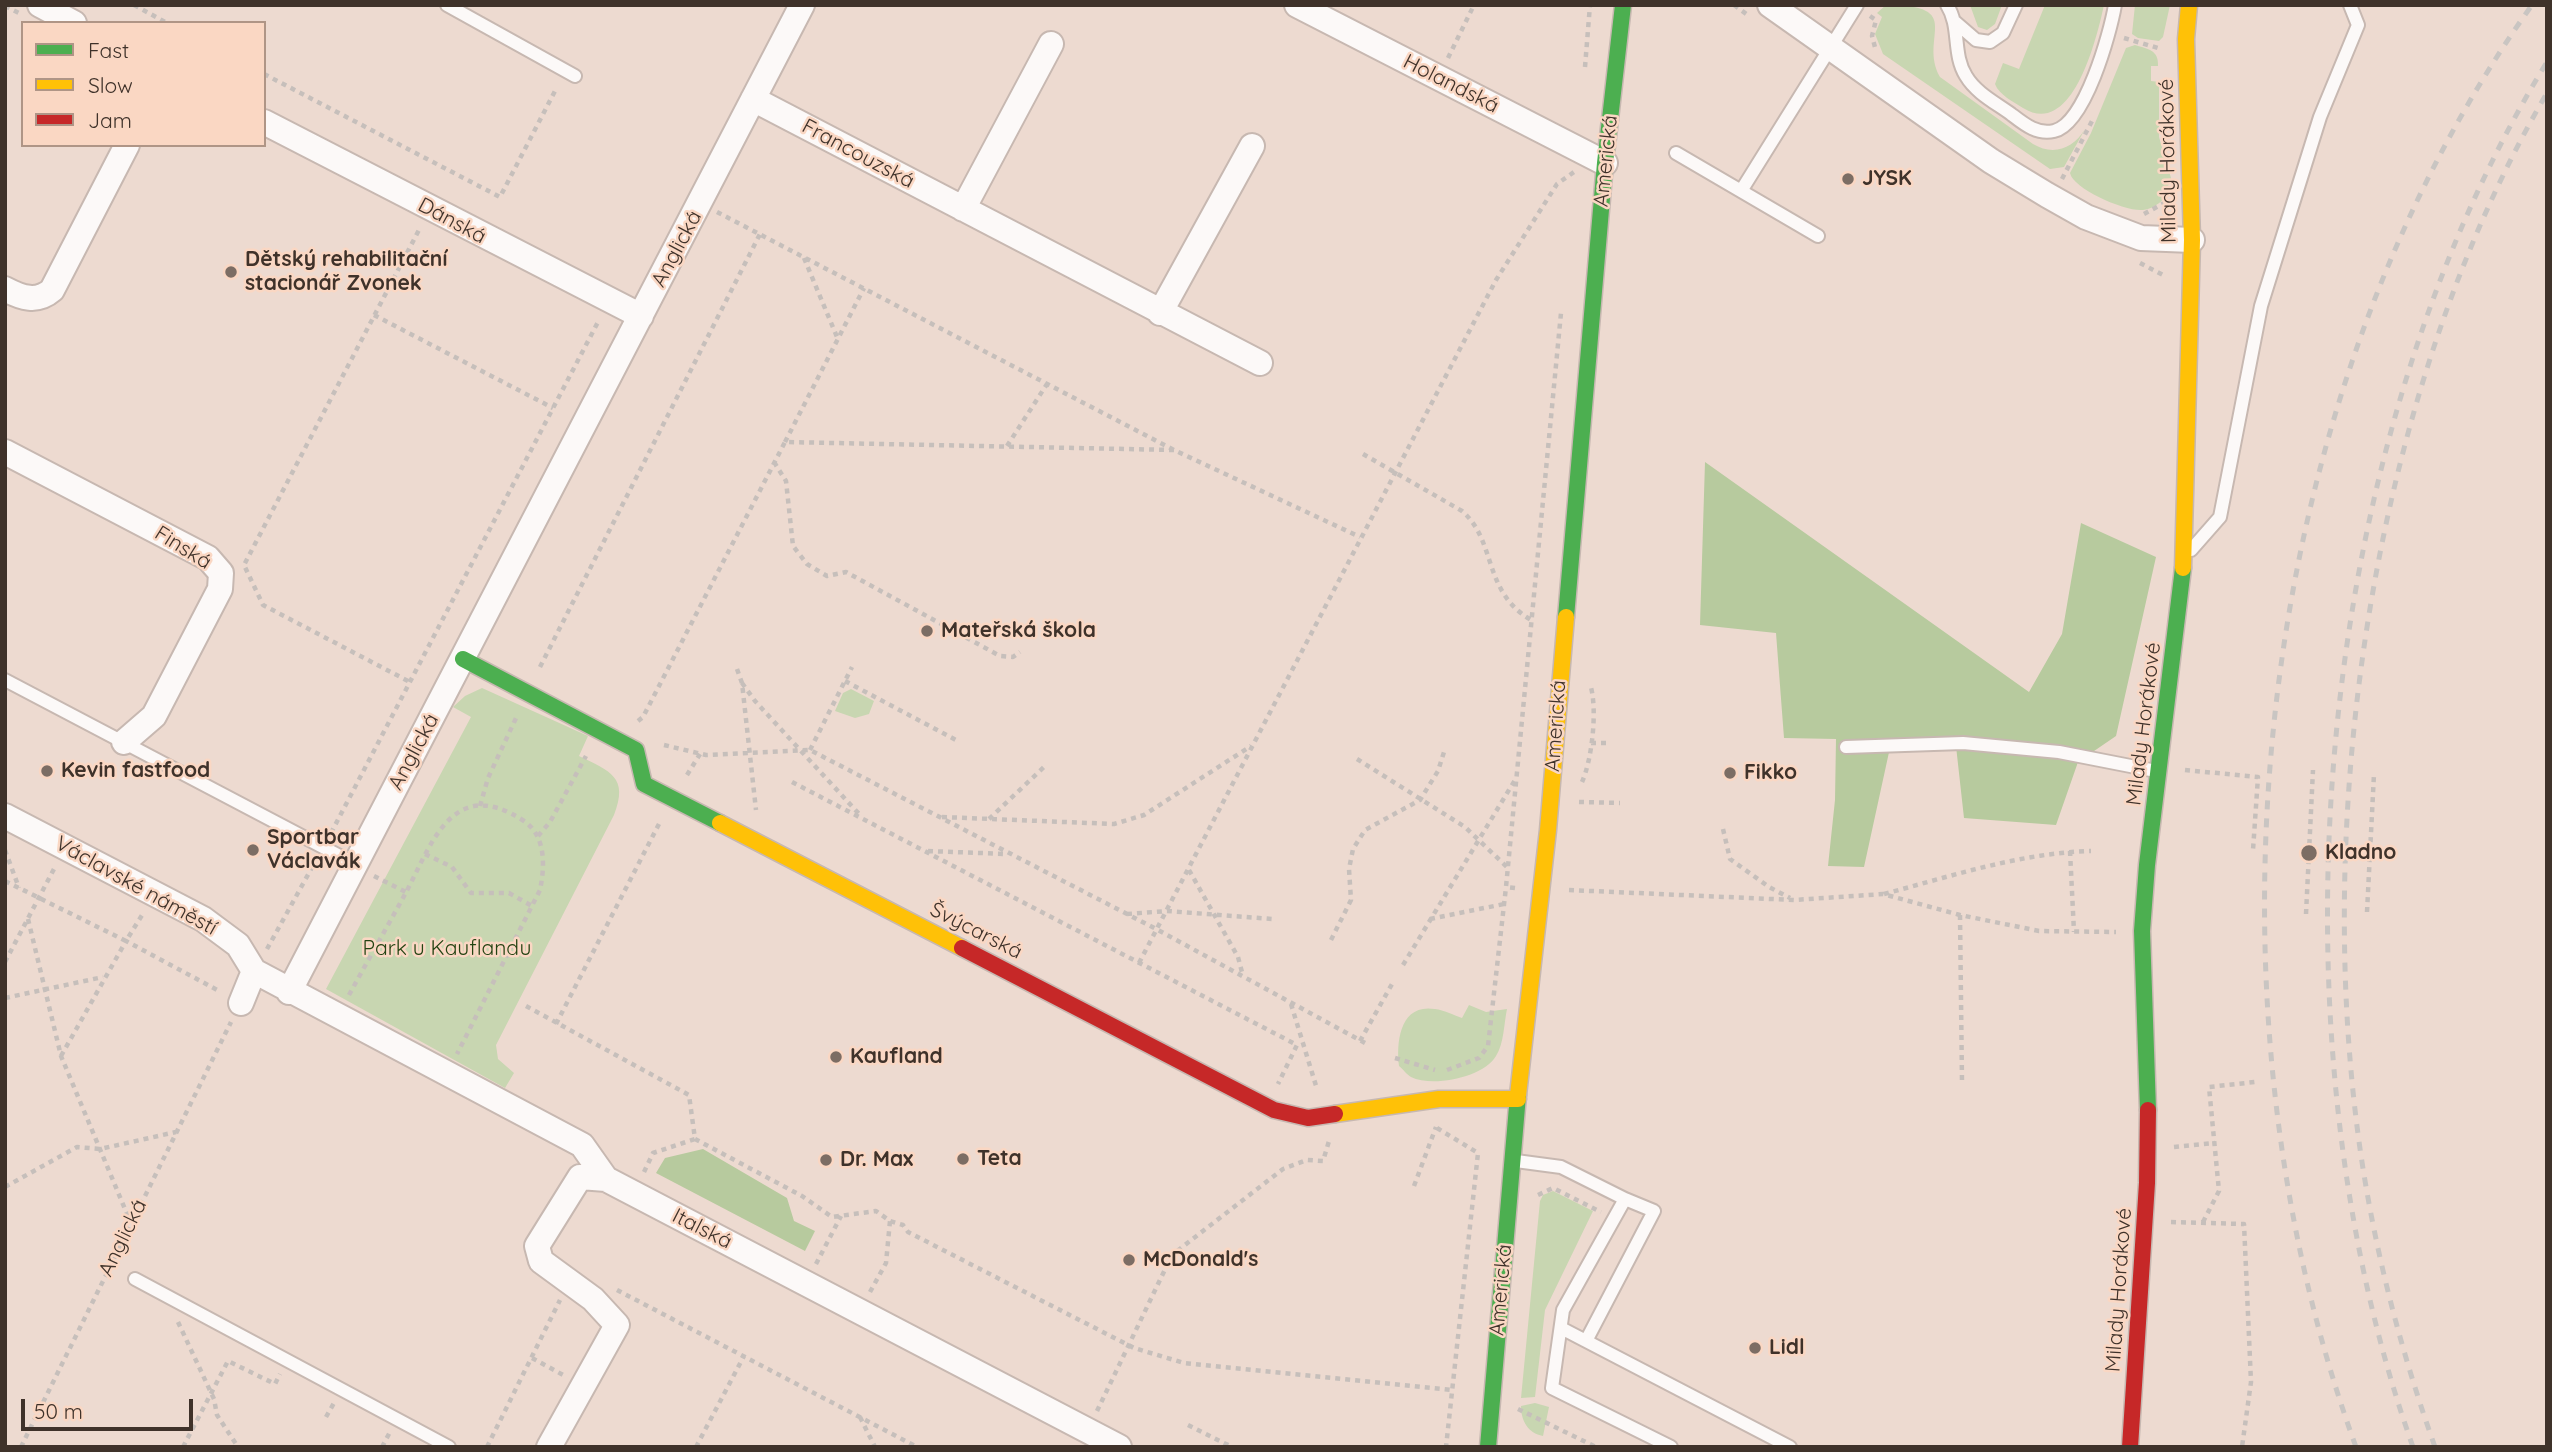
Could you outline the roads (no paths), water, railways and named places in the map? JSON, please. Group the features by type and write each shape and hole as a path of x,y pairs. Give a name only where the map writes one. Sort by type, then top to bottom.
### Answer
{"street":[{"path":"40,5 70,21"},
{"name":"Anglická","path":"289,992 802,5"},
{"name":"Holandská","path":"1297,5 1605,163"},
{"name":"Americká","path":"1488,1447 1518,1099 1548,830 1605,163 1623,5"},
{"path":"1770,5 1991,161 2086,217 2141,238 2192,240"},
{"name":"Milady Horákové","path":"2130,1447 2147,1183 2148,1064 2142,932 2184,558 2192,240 2186,39 2189,5"},
{"path":"963,209 1051,44"},
{"name":"Francouzská","path":"753,99 1160,313 1261,363"},
{"name":"Dánská","path":"266,123 642,316"},
{"path":"1160,313 1252,146"},
{"path":"5,289 34,299 44,297 52,290 126,147"},
{"name":"Finská","path":"5,452 208,558 221,573 220,589 154,716 124,742"},
{"name":"Švýcarská","path":"463,659 636,750 644,784 1274,1110 1308,1118 1439,1099 1518,1099"},
{"name":"Václavské náměstí","path":"5,816 203,919 238,945 254,971"},
{"path":"241,1003 254,971 289,992 582,1145 606,1179"},
{"name":"Italská","path":"549,1447 617,1325 593,1299 541,1261 537,1245 580,1177 606,1179 1119,1447"}],"lane":[{"path":"447,5 575,76"},
{"path":"1741,191 1857,5"},
{"path":"1947,5 1954,21 1960,66 1974,87 2033,129 2051,132 2064,128 2074,117 2103,52 2116,5"},
{"path":"1954,21 1976,40 1990,42 2003,33 2016,5"},
{"path":"2184,558 2220,517 2261,306 2320,117 2358,25 2350,5"},
{"path":"1676,153 1818,236"},
{"path":"5,680 355,864"},
{"path":"1846,747 1964,743 2059,752 2160,771"},
{"path":"1513,1161 1561,1167 1654,1211 1586,1341"},
{"path":"1625,1199 1563,1310 1552,1388 1671,1447"},
{"path":"135,1279 449,1447"},
{"path":"1561,1328 1790,1447"}],"railway":[{"path":"2356,1447 2305,1271 2274,1087 2265,896 2276,705 2308,516 2362,333 2436,162 2532,5"},
{"path":"2413,1447 2366,1283 2338,1107 2328,925 2336,740 2362,557 2406,380 2468,214 2547,62"},
{"path":"2435,1447 2388,1292 2358,1134 2346,1005 2345,871 2353,735 2372,597 2400,462 2439,331 2488,208 2547,93"}],"place":[{"name":"JYSK","path":"1848,179"},
{"name":"Dětský rehabilitační stacionář Zvonek","path":"231,272"},
{"name":"Mateřská škola","path":"927,631"},
{"name":"Kevin fastfood","path":"47,771"},
{"name":"Fikko","path":"1730,773"},
{"name":"Sportbar Václavák","path":"253,850"},
{"name":"Kladno","path":"2309,853"},
{"name":"Kaufland","path":"836,1057"},
{"name":"Teta","path":"963,1159"},
{"name":"Dr. Max","path":"826,1160"},
{"name":"McDonald's","path":"1129,1260"},
{"name":"Lidl","path":"1755,1348"}],"park label":[{"name":"Park u Kauflandu","path":"447,949"}]}
